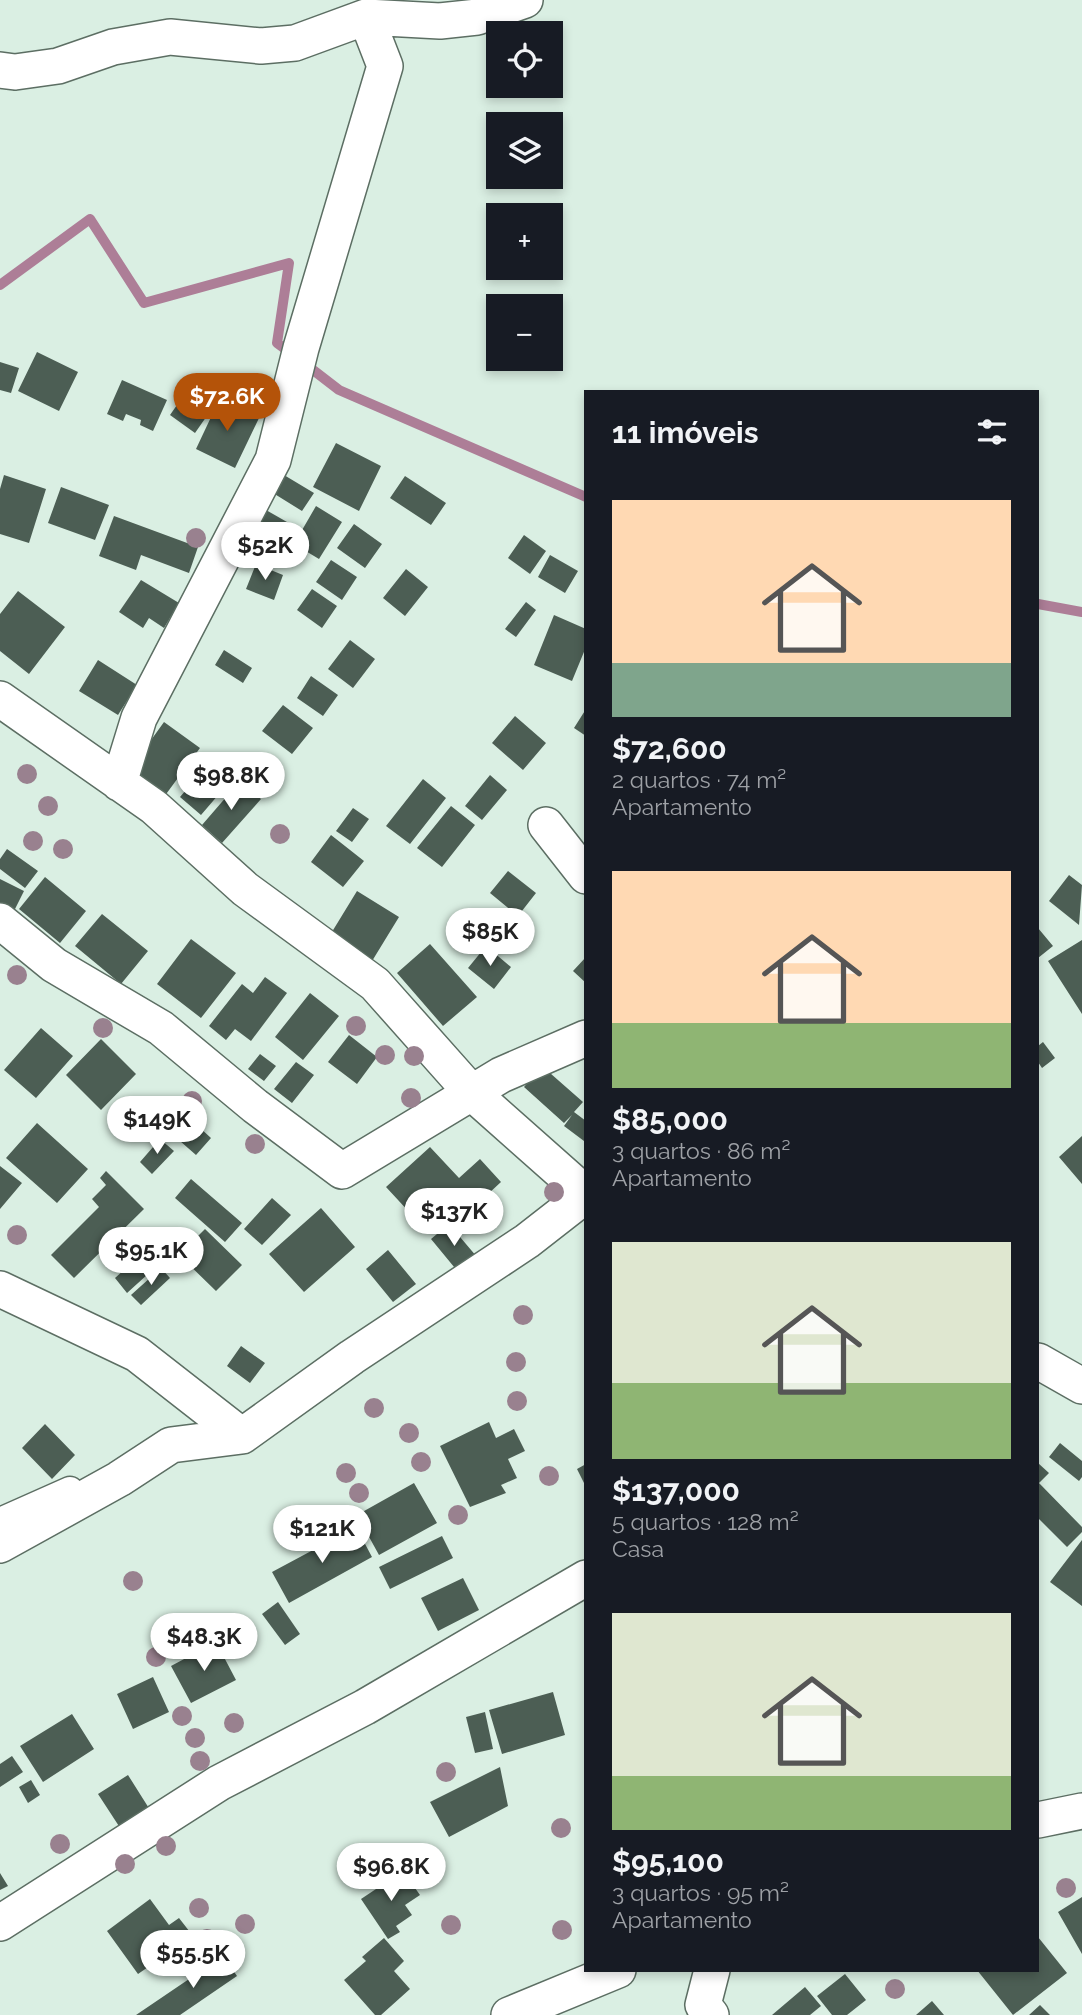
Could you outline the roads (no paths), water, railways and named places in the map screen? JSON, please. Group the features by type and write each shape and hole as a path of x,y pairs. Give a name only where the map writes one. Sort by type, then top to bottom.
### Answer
{"street":[{"path":"0,71 15,72 58,66 113,47 170,37 261,46 295,43 366,16 440,21 477,17 524,0"},
{"path":"119,783 139,718 273,460 302,348 385,66 366,16"},
{"path":"0,699 154,807 245,889 375,984 471,1092 584,1193"},
{"path":"546,825 584,873"},
{"path":"0,921 54,965 161,1028 255,1106 342,1171 500,1075 584,1039"},
{"path":"0,1521 171,1445 242,1436 352,1357 527,1241 584,1197"},
{"path":"0,1291 137,1353 242,1436"},
{"path":"1039,1362 1082,1386"},
{"path":"0,1545 119,1479 171,1445"},
{"path":"0,1923 219,1783 365,1707 584,1579"},
{"path":"1039,1820 1082,1811"},
{"path":"509,2015 613,1972"},
{"path":"711,1972 703,2005 711,2015"}],"waterway":[{"path":"0,285 90,219 144,303 289,263 277,343 292,354"},
{"path":"304,363 339,390 584,496"},
{"path":"1039,604 1082,612"}]}
